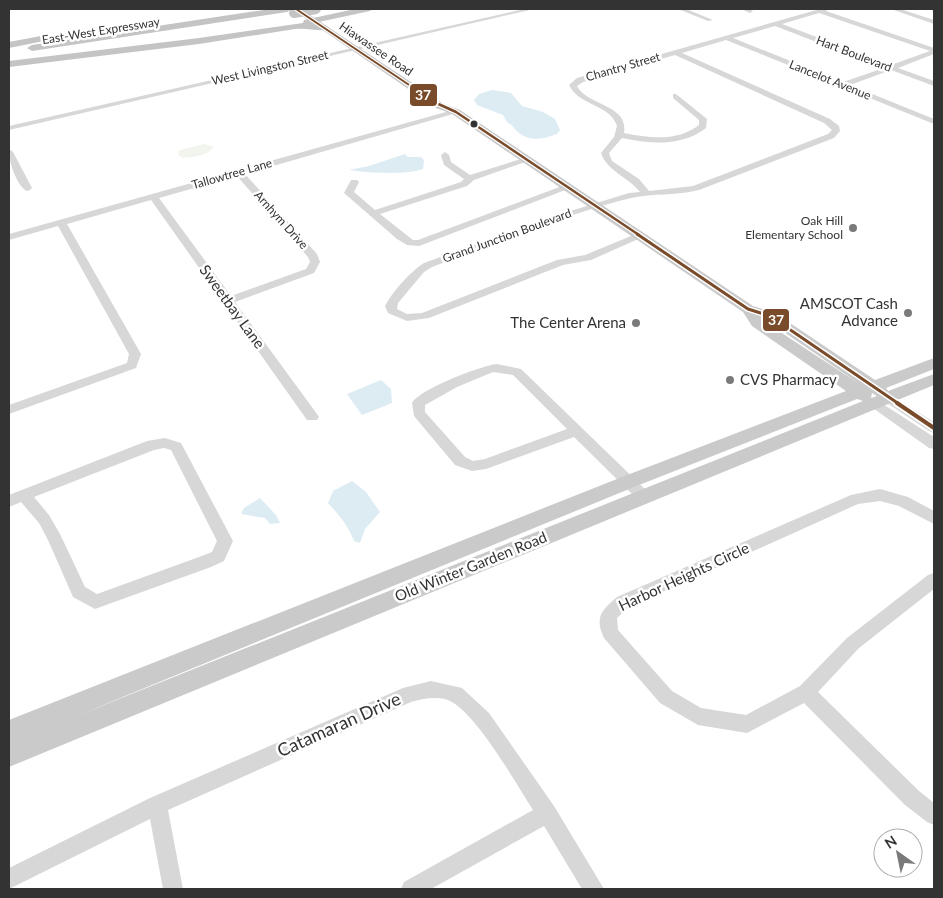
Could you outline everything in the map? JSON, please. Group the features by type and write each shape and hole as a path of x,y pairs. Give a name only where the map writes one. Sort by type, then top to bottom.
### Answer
{"highway":[{"path":"9,44 226,9"},
{"name":"East-West Expressway","path":"9,51 292,10 316,9"},
{"name":"East-West Expressway","path":"9,57 292,10"},
{"path":"9,64 180,44 362,10"},
{"path":"341,26 343,18 362,10"},
{"path":"268,29 302,25 324,28"}],"main road":[{"name":"Hiawassee Road","path":"316,9 341,26"},
{"name":"Hiawassee Road","path":"292,10 313,20 440,106 456,112 748,309 757,323 882,400"},
{"name":"Hiawassee Road","path":"360,38 385,54"},
{"name":"Hiawassee Road","path":"419,79 450,104 456,112"},
{"name":"Old Winter Garden Road","path":"9,732 628,482 934,363"},
{"name":"Old Winter Garden Road","path":"9,755 934,379"}],"street":[{"name":"West Livingston Street","path":"9,128 531,9"},
{"path":"681,9 710,20"},
{"path":"894,9 934,22"},
{"path":"823,10 934,51"},
{"name":"Chantry Street","path":"619,135 621,125 616,117 577,92 573,85 580,80 823,10"},
{"name":"Hart Boulevard","path":"774,24 934,84"},
{"name":"Lancelot Avenue","path":"725,38 934,122"},
{"path":"843,85 934,51"},
{"name":"Grand Junction Boulevard","path":"640,236 587,258 561,262 425,316 417,318 403,316 392,311 391,306 394,302 420,270 428,265 554,218 632,195 696,188 830,136 836,131 833,124 827,120 675,52"},
{"path":"647,194 636,181 608,162 605,152 606,148 619,135 663,141 675,139 698,130 703,126 703,118 676,96"},
{"name":"Tallowtree Lane","path":"9,237 456,112"},
{"path":"9,152 27,188"},
{"path":"445,154 447,163 469,179"},
{"path":"374,214 464,184 469,179 527,160"},
{"name":"Arnhym Drive","path":"227,301 310,271 315,262 313,256 238,172"},
{"path":"354,182 350,193 411,243 419,243 568,187"},
{"name":"Sweetbay Lane","path":"154,197 312,417"},
{"path":"9,410 132,365 135,354 62,223"},
{"path":"576,431 486,464 472,466 460,461 419,413 418,403 427,396 490,369 503,368 517,372 644,497"},
{"path":"882,400 934,428"},
{"path":"882,400 934,444"},
{"path":"9,501 23,495 152,445 165,443 176,447 225,541 218,556 94,602 79,592 55,538 44,519 23,495"},
{"name":"Harbor Heights Circle","path":"934,518 903,501 888,497 880,495 856,498 623,602 608,615 610,633 666,696 698,716 746,724 806,692 853,643 934,580"},
{"name":"Catamaran Drive","path":"9,879 157,805 409,694 431,689 456,694 483,718 547,813 594,889"},
{"path":"806,692 912,798 934,815"},
{"path":"157,805 174,889"},
{"path":"410,889 547,813"}],"shaded area":[{"path":"492,90 511,93 522,106 543,112 555,119 560,130 557,134 542,138 533,139 524,136 507,122 503,115 477,105 474,100 479,94"},
{"path":"204,144 214,147 200,156 183,158 179,156 178,152 180,150"},
{"path":"405,154 408,157 421,157 424,160 423,169 397,173 349,170 369,166"},
{"path":"381,380 391,389 392,403 362,415 347,394"},
{"path":"352,481 366,492 380,512 365,529 360,543 354,541 346,525 328,503 333,491"},
{"path":"260,498 276,515 280,523 270,524 265,518 241,514 244,508"}],"transit line":[{"name":"37","path":"296,9 440,106 456,112 748,309 770,316 934,428"}],"place":[{"name":"Oak Hill Elementary School","path":"853,228"},
{"name":"AMSCOT Cash Advance","path":"908,313"},
{"name":"The Center Arena","path":"636,323"},
{"name":"CVS Pharmacy","path":"730,380"}]}
